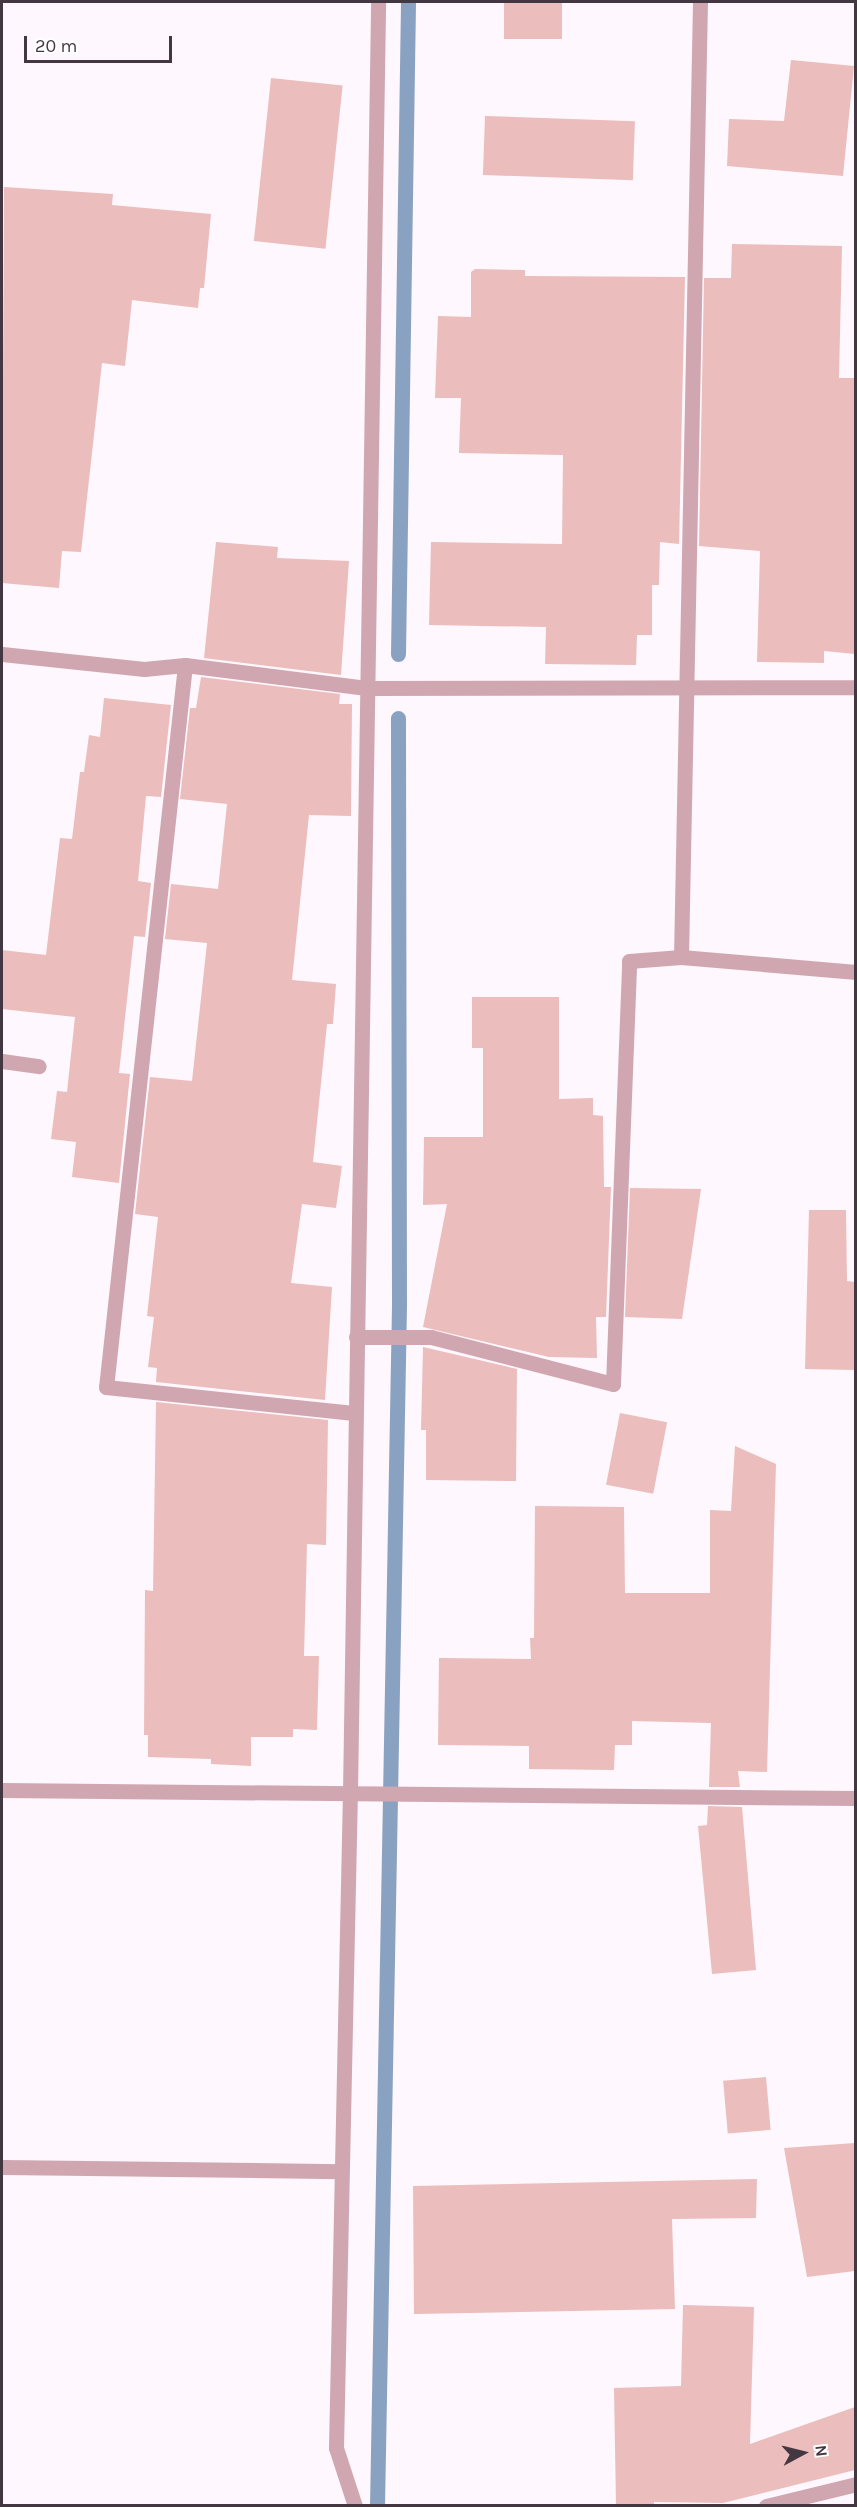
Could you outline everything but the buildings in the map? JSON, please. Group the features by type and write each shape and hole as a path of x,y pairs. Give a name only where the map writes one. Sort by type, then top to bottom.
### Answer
{"street":[{"path":"355,2505 336,2448 350,1793 354,1413 378,2"},
{"path":"681,957 700,2"},
{"path":"2,654 144,669 185,665 368,688 855,687"},
{"path":"185,665 106,1387 354,1413"},
{"path":"356,1337 431,1337 613,1384 629,961 681,957 855,972"},
{"path":"2,1061 39,1066"},
{"path":"2,1790 855,1798"},
{"path":"2,2167 341,2171"},
{"path":"766,2505 855,2484"}],"waterway":[{"path":"398,654 408,2"},
{"path":"377,2506 399,1305 398,718"}]}
